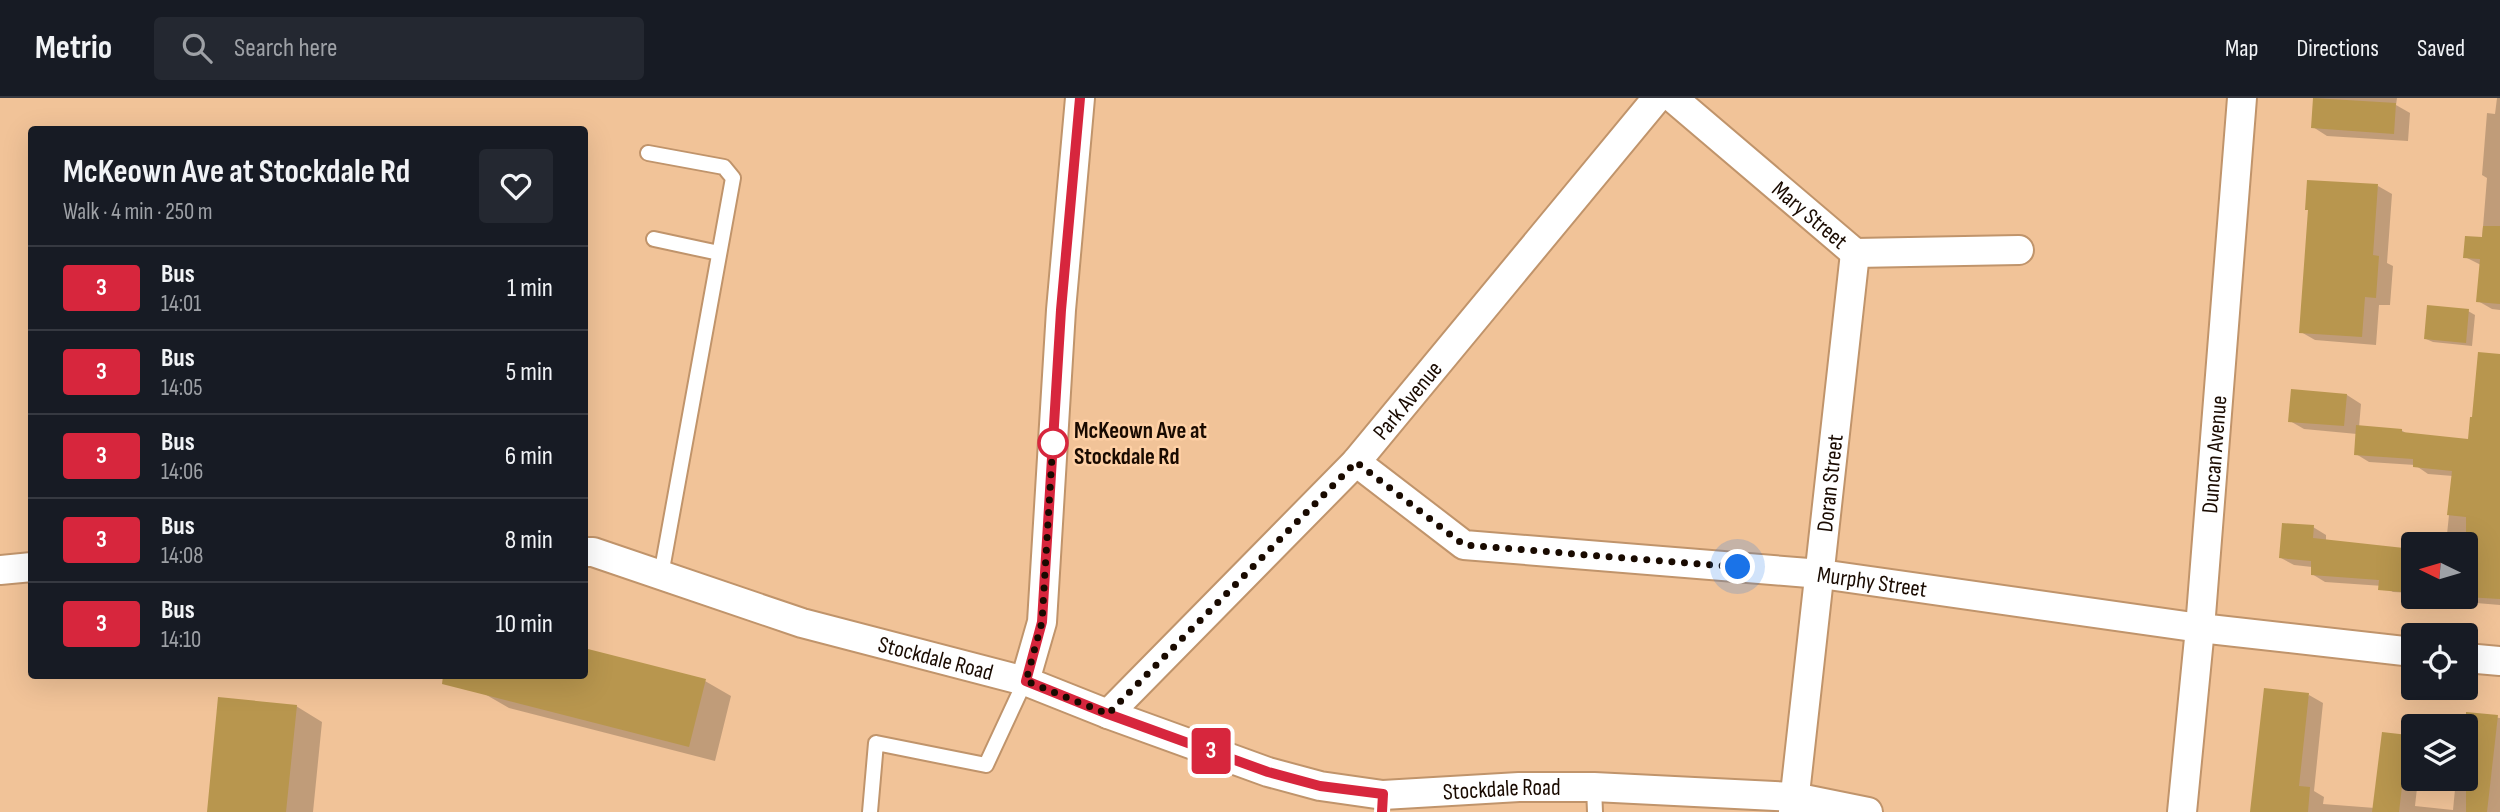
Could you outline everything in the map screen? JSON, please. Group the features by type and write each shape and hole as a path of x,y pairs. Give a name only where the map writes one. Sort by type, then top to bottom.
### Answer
{"street":[{"path":"1026,681 1042,622 1061,310 1080,98"},
{"name":"Park Avenue","path":"1108,714 1356,462 1657,98"},
{"name":"Mary Street","path":"1672,98 1855,253 2019,250"},
{"name":"Duncan Avenue","path":"2182,812 2200,628 2242,98"},
{"name":"Doran Street","path":"1793,804 1821,574 1855,253"},
{"name":"Murphy Street","path":"1356,462 1464,545 1821,574 2200,628 2401,651"},
{"name":"Stockdale Road","path":"588,552 802,623 1026,681 1268,772 1382,803 1519,787 1595,799 1793,804 1868,812"},
{"path":"0,570 28,567"},
{"path":"2478,658 2500,661"}],"lane":[{"path":"648,153 724,167 733,178 661,575"},
{"path":"654,239 719,253"},
{"path":"870,812 876,743 986,765 1026,681"}],"building":[{"path":"2313,98 2396,103 2394,134 2311,128"},
{"path":"2307,180 2378,184 2373,255 2379,256 2376,298 2365,297 2362,337 2299,333 2308,210 2305,210"},
{"path":"2483,226 2500,226 2500,304 2476,302 2480,259 2463,258 2465,236 2482,237"},
{"path":"2427,305 2469,309 2466,343 2424,339"},
{"path":"2478,352 2500,354 2500,599 2478,598 2478,532 2466,532 2466,517 2447,515 2452,471 2413,467 2413,459 2354,455 2356,425 2468,439"},
{"path":"2291,389 2347,394 2344,426 2288,422"},
{"path":"2282,523 2314,525 2313,538 2401,548 2401,592 2378,590 2379,580 2311,575 2311,561 2279,558"},
{"path":"588,649 706,679 689,747 442,684 443,679 588,679"},
{"path":"2264,688 2309,693 2299,786 2310,787 2308,812 2250,812"},
{"path":"218,697 297,705 286,812 207,812"},
{"path":"2466,712 2498,715 2487,812 2466,812 2466,791 2478,791 2478,714"},
{"path":"2382,732 2401,734 2399,812 2372,812"}],"bus line":[{"name":"3","path":"1080,98 1061,310 1042,622 1026,681 1268,772 1320,786 1383,794 1382,812"}],"place":[{"name":"McKeown Ave at Stockdale Rd","path":"1053,443"}],"route":[{"path":"1053,443 1053,440 1042,622 1026,681 1108,714 1356,462 1464,545 1738,567"}]}
